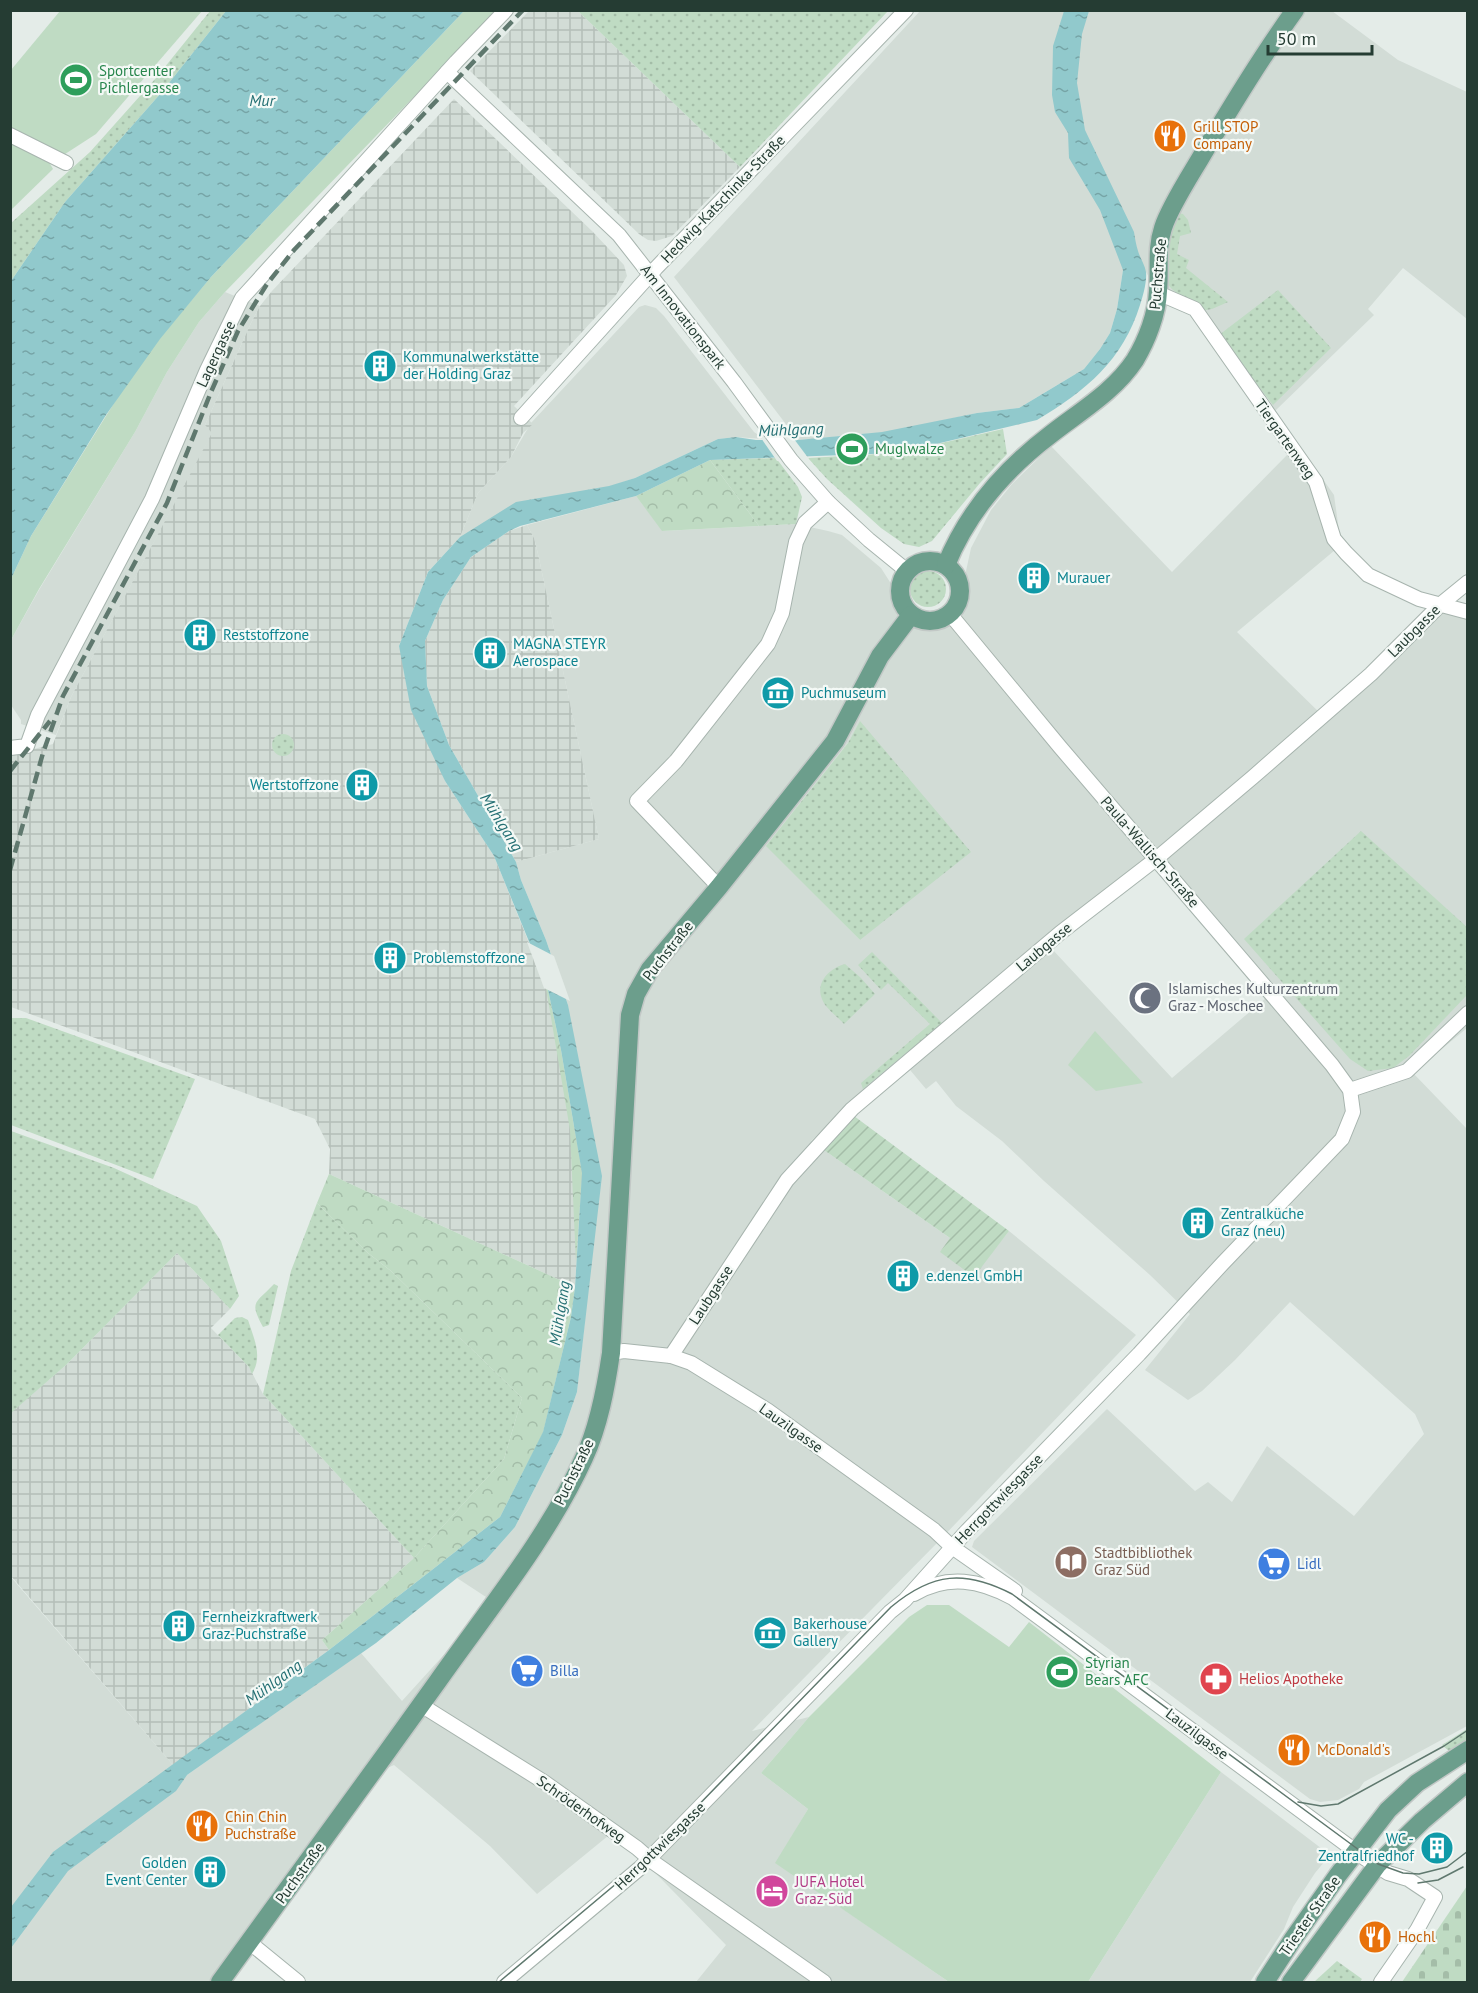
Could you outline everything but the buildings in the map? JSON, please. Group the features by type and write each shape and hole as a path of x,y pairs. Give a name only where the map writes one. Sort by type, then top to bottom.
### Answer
{"main road":[{"name":"Puchstraße","path":"946,565 960,533 998,480 1031,450 1104,393 1122,377 1136,358 1154,318 1158,293 1159,242 1164,225 1240,90 1295,10"},
{"path":"927,560 946,565 960,584 960,599 950,615 927,621 911,615 900,598 901,582 907,571 927,560"},
{"name":"Puchstraße","path":"220,1983 512,1577 566,1492 585,1456 596,1424 611,1353 630,1015 636,993 650,969 719,887 835,741 880,656 911,615"},
{"name":"Triester Straße","path":"1265,1983 1293,1939 1388,1810 1410,1790 1467,1750"},
{"name":"Triester Straße","path":"1291,1983 1376,1867 1422,1821 1467,1782"}],"street":[{"name":"Lagergasse","path":"10,748 27,746 38,715 152,500 207,370 242,298 506,10"},
{"name":"Hedwig-Katschinka-Straße","path":"521,418 656,268 906,10"},
{"name":"Am Innovationspark","path":"447,72 618,235 791,460 828,502 907,571"},
{"path":"10,135 66,163"},
{"name":"Tiergartenweg","path":"1158,293 1194,309 1316,483 1334,539 1346,553 1368,575 1419,599 1467,612"},
{"path":"719,887 637,801 676,761 768,644 782,613 796,542 805,523 828,502"},
{"name":"Laubgasse","path":"671,1356 787,1180 852,1109 1060,933 1155,859 1371,674 1441,604 1467,582"},
{"name":"Paula-Wallisch-Straße","path":"950,615 1332,1065 1350,1090"},
{"path":"1350,1090 1407,1071 1467,1013"},
{"name":"Herrgottwiesgasse","path":"504,1983 650,1859 890,1612 905,1600 952,1547 1139,1354 1342,1138 1353,1112 1350,1090"},
{"name":"Lauzilgasse","path":"611,1353 624,1351 671,1356 691,1363 767,1410 934,1530 952,1547 1021,1595 1039,1616"},
{"path":"950,1581 945,1571 952,1547"},
{"name":"Lauzilgasse","path":"905,1600 926,1588 950,1581 965,1581 993,1587 1039,1616 1356,1852"},
{"name":"Schröderhofweg","path":"421,1705 544,1782 824,1983"},
{"path":"1356,1852 1376,1867 1408,1879 1435,1897 1417,1930 1382,1983"},
{"path":"249,1941 298,1983"}],"shaded area":[{"path":"529,11 578,11 740,167 672,236 656,241 648,240 639,234 470,71"},
{"path":"920,11 1332,11 1398,60 1467,92 1467,319 1403,268 1368,309 1374,315 1275,411 1334,495 1341,545 1237,632 1323,716 1441,604 1467,612 1467,1028 1413,1073 1467,1129 1467,1726 1364,1782 1359,1789 1338,1800 1320,1802 1310,1799 972,1547 974,1541 1107,1409 1195,1491 1208,1482 1232,1502 1267,1446 1354,1516 1424,1434 1415,1414 1290,1302 1235,1360 1202,1391 1188,1400 1145,1370 1190,1314 1002,1141 956,1106 936,1081 926,1089 900,1058 811,1141 950,1238 973,1276 1009,1231 1136,1335 937,1543 752,1731 809,1717 761,1773 808,1809 776,1863 949,1982 696,1982 726,1945 614,1831 537,1894 490,1846 394,1765 354,1783 218,1982 11,1982 10,1576 173,1765 187,1775 361,1653 402,1701 450,1648 486,1597 457,1578 484,1562 515,1527 562,1435 577,1392 585,1320 568,1005 516,862 599,839 538,554 534,538 527,525 636,496 663,531 796,524 828,531 842,535 881,568 911,615 927,621 950,614 960,599 971,548 991,510 1012,484 1051,446 1172,572 1289,453 1191,308 1158,293 1146,272 1123,270 1117,309 1110,333 1084,369 1019,408 977,413 888,432 798,440 674,277","holes":["860,722 860,940 767,846 848,743","1153,868 1266,998 1172,1078 1052,949"]},
{"path":"454,99 592,231 624,265 627,276 616,295 514,406 533,424 523,433 511,457 478,493 460,537 428,572 399,646 445,781 494,856 548,990 582,1173 575,1287 329,1174 330,1149 315,1119 11,1007 10,755 53,744 71,697 212,433 205,425 260,306"},
{"path":"225,292 260,306 205,425 213,432 71,697 56,735 21,724 21,720 11,705 11,640 135,432 167,372 199,322"},
{"path":"645,305 656,308 664,316 754,432 764,439 736,437 718,439 635,478 460,537 478,493 511,457 531,423 639,307"},
{"path":"527,525 534,538 538,554 599,839 516,862 449,745 427,686 425,641 443,600 471,557 509,531"},
{"name":"Fernheizkraftwerk Graz-Puchstraße","path":"177,1253 230,1309 211,1328 249,1367 263,1394 414,1558 322,1640 329,1650 173,1765 11,1576 10,1413 66,1365"},
{"path":"1221,1772 1330,1855 1293,1907 1284,1929 1250,1982 1088,1982"}],"green space":[{"name":"Sportcenter Pichlergasse","path":"60,11 202,11 96,134 62,156 11,129 11,70"},
{"path":"210,11 226,11 161,93 65,202 11,281 11,223 90,152 156,78"},
{"path":"464,11 497,11 225,292 199,322 167,372 135,432 39,589 11,640 11,579 31,536 121,392 159,339 211,277"},
{"path":"578,11 888,11 740,167"},
{"path":"11,138 49,162 53,169 11,210"},
{"path":"1179,213 1188,220 1191,233 1180,236 1177,254 1189,260 1186,268 1228,302 1201,311 1170,287 1164,270 1164,260"},
{"path":"1278,290 1331,348 1273,405 1219,335"},
{"path":"1003,429 1007,454 932,541 919,547 904,544 881,528 827,479 808,458 898,453"},
{"path":"776,458 798,487 802,497 796,524 759,526 710,460"},
{"path":"710,460 759,526 662,531 636,496"},
{"path":"928,571 941,576 946,589 941,602 928,607 915,602 910,589 915,576"},
{"path":"860,721 971,852 860,940 766,846 848,743"},
{"path":"283,734 291,737 294,745 291,753 283,756 275,753 272,745 275,737"},
{"path":"1361,831 1468,928 1467,995 1409,1056 1393,1068 1368,1071 1350,1059 1244,939"},
{"path":"872,952 942,1023 863,1089 861,1083 930,1024 888,983 881,990 858,965"},
{"path":"845,964 875,994 844,1024 826,1006 820,993 822,982 829,972"},
{"path":"546,988 561,1050 582,1173 576,1264 570,1130"},
{"path":"11,1018 26,1018 195,1079 153,1179 11,1125"},
{"path":"1095,1031 1143,1083 1096,1091 1068,1065"},
{"path":"854,1116 1009,1231 974,1277 940,1252 950,1238 821,1148"},
{"path":"11,1131 114,1168 197,1206 221,1241 239,1296 230,1309 177,1253 66,1365 11,1413"},
{"path":"329,1174 575,1287 571,1317 543,1433 500,1517 329,1650 322,1640 414,1558 504,1459 522,1398 317,1203"},
{"path":"317,1203 522,1398 504,1459 414,1558 263,1394 291,1271"},
{"path":"274,1284 278,1286 269,1325 263,1327 256,1312 256,1303"},
{"path":"242,1317 248,1320 255,1341 257,1361 252,1374 249,1367 218,1335 235,1318"},
{"path":"927,1605 949,1605 1009,1647 1029,1622 1221,1772 1088,1982 949,1982 775,1863 808,1809 761,1773 809,1717 909,1617"},
{"path":"1467,1729 1467,1740 1450,1752 1442,1745"},
{"path":"1467,1886 1467,1982 1402,1982"},
{"path":"1337,1961 1362,1979 1360,1982 1314,1982"}],"water":[{"name":"Mur","path":"226,11 464,11 211,277 160,339 106,415 31,536 11,579 11,281 65,202 161,93"},
{"name":"Mühlgang","path":"1064,11 1089,11 1082,34 1077,83 1085,130 1134,232 1137,249 1146,272 1143,293 1133,325 1113,358 1087,385 1037,420 898,453 710,460 636,496 520,526 509,531 471,557 443,600 425,641 427,686 449,745 516,862 546,940 568,1005 602,1176 577,1392 562,1435 515,1527 484,1562 457,1578 376,1643 187,1775 176,1791 68,1871 11,1948 11,1907 53,1852 329,1650 500,1517 543,1432 571,1317 582,1173 561,1050 548,990 541,971 494,856 445,781 411,710 399,646 428,572 460,537 516,502 609,486 635,478 718,439 736,437 756,440 798,440 882,432 977,413 1019,408 1084,369 1110,333 1117,309 1123,270 1100,210 1069,158 1068,133 1055,112 1052,95 1053,46"}],"pier":[{"path":"761,438 794,439 809,459 777,461"},
{"path":"527,942 554,956 570,1001 544,988"}],"tram line":[{"path":"499,1982 648,1857 891,1607 921,1587 950,1578 979,1581 1012,1594 1378,1864 1403,1873 1419,1874 1447,1867 1468,1851"},
{"path":"1298,1802 1321,1806 1338,1804 1444,1746 1468,1730"},
{"path":"1418,1883 1438,1880 1463,1867"}],"railway":[{"path":"10,870 43,753 63,696 167,503 238,331 267,284 294,250 523,10"},
{"path":"10,771 50,721"}],"place":[{"name":"Sportcenter Pichlergasse","path":"76,80"},
{"name":"Grill STOP Company","path":"1170,136"},
{"name":"Kommunalwerkstätte der Holding Graz","path":"380,366"},
{"name":"Muglwalze","path":"852,449"},
{"name":"Murauer","path":"1034,578"},
{"name":"Reststoffzone","path":"200,635"},
{"name":"MAGNA STEYR Aerospace","path":"490,653"},
{"name":"Puchmuseum","path":"778,693"},
{"name":"Wertstoffzone","path":"362,785"},
{"name":"Problemstoffzone","path":"390,958"},
{"name":"Islamisches Kulturzentrum Graz - Moschee","path":"1145,998"},
{"name":"Zentralküche Graz (neu)","path":"1198,1223"},
{"name":"e.denzel GmbH","path":"903,1276"},
{"name":"Stadtbibliothek Graz Süd","path":"1071,1562"},
{"name":"Lidl","path":"1274,1564"},
{"name":"Fernheizkraftwerk Graz-Puchstraße","path":"179,1626"},
{"name":"Bakerhouse Gallery","path":"770,1633"},
{"name":"Billa","path":"527,1671"},
{"name":"Styrian Bears AFC","path":"1062,1672"},
{"name":"Helios Apotheke","path":"1216,1679"},
{"name":"McDonald's","path":"1294,1750"},
{"name":"Chin Chin Puchstraße","path":"202,1826"},
{"name":"WC - Zentralfriedhof","path":"1437,1848"},
{"name":"Golden Event Center","path":"210,1872"},
{"name":"JUFA Hotel Graz-Süd","path":"772,1891"},
{"name":"Hochl","path":"1375,1937"}]}
